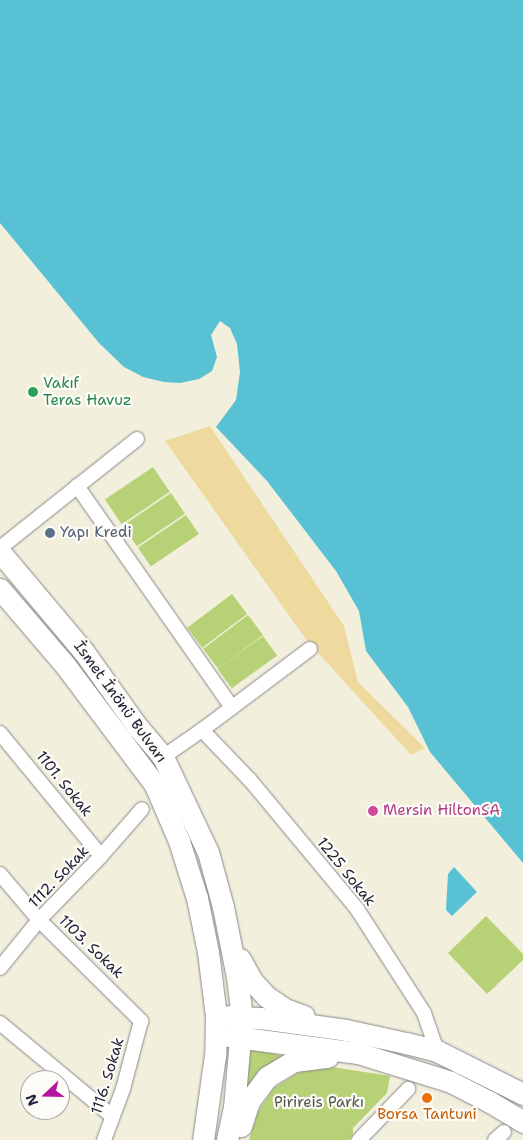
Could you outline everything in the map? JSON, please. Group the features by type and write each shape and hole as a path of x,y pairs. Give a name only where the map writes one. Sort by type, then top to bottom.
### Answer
{"main road":[{"name":"İsmet İnönü Bulvarı","path":"0,552 84,652 136,725 162,757 208,852 223,907 237,977 242,1026 234,1107 227,1140"},
{"name":"İsmet İnönü Bulvarı","path":"0,589 65,665 156,785 179,841 197,898 208,952 216,1026 204,1140"},
{"path":"223,907 241,962 259,990 285,1009 330,1022 346,1030"},
{"path":"216,1026 346,1030 437,1052 523,1094"},
{"path":"242,1026 358,1053 451,1082 523,1122"},
{"path":"236,1140 254,1092 275,1071 304,1059 358,1053"}],"street":[{"path":"0,548 137,439"},
{"path":"77,486 232,708"},
{"path":"162,757 202,730 310,649"},
{"name":"1225 Sokak","path":"202,730 250,780 357,909 424,1013 437,1052"},
{"name":"1101. Sokak","path":"0,733 101,856"},
{"name":"1112. Sokak","path":"0,968 39,920 101,856 142,809"},
{"name":"1103. Sokak","path":"0,874 39,920 141,1021"},
{"name":"1116. Sokak","path":"104,1140 123,1089 141,1021"},
{"path":"0,1023 112,1116"},
{"path":"359,1140 408,1089"}],"green space":[{"path":"153,467 170,492 122,524 105,499"},
{"path":"171,493 185,514 137,546 123,525"},
{"path":"186,515 199,534 151,567 138,547"},
{"path":"232,594 247,614 202,648 187,628"},
{"path":"248,615 263,635 218,669 203,649"},
{"path":"263,636 277,655 232,688 218,669"},
{"path":"486,916 523,954 523,960 487,994 448,953"},
{"path":"250,1046 292,1059 244,1097"},
{"name":"Pirireis Parkı","path":"332,1067 390,1076 387,1093 353,1128 353,1135 349,1140 249,1140 258,1111 274,1088 299,1072 310,1068"}],"sand":[{"path":"210,426 344,626 358,682 425,748 411,755 308,642 165,441"}],"water":[{"path":"0,0 523,0 523,863 430,752 408,707 366,651 359,611 336,571 267,481 216,427 236,400 240,372 237,344 230,328 220,321 211,335 217,357 212,371 199,379 180,383 164,382 143,377 124,367 99,343 0,223"},
{"path":"454,867 477,892 452,916 446,910 448,874"}],"place":[{"name":"Vakıf Teras Havuz","path":"33,392"},
{"name":"Yapı Kredi","path":"50,533"},
{"name":"Mersin HiltonSA","path":"373,811"},
{"name":"Borsa Tantuni","path":"427,1098"}]}
